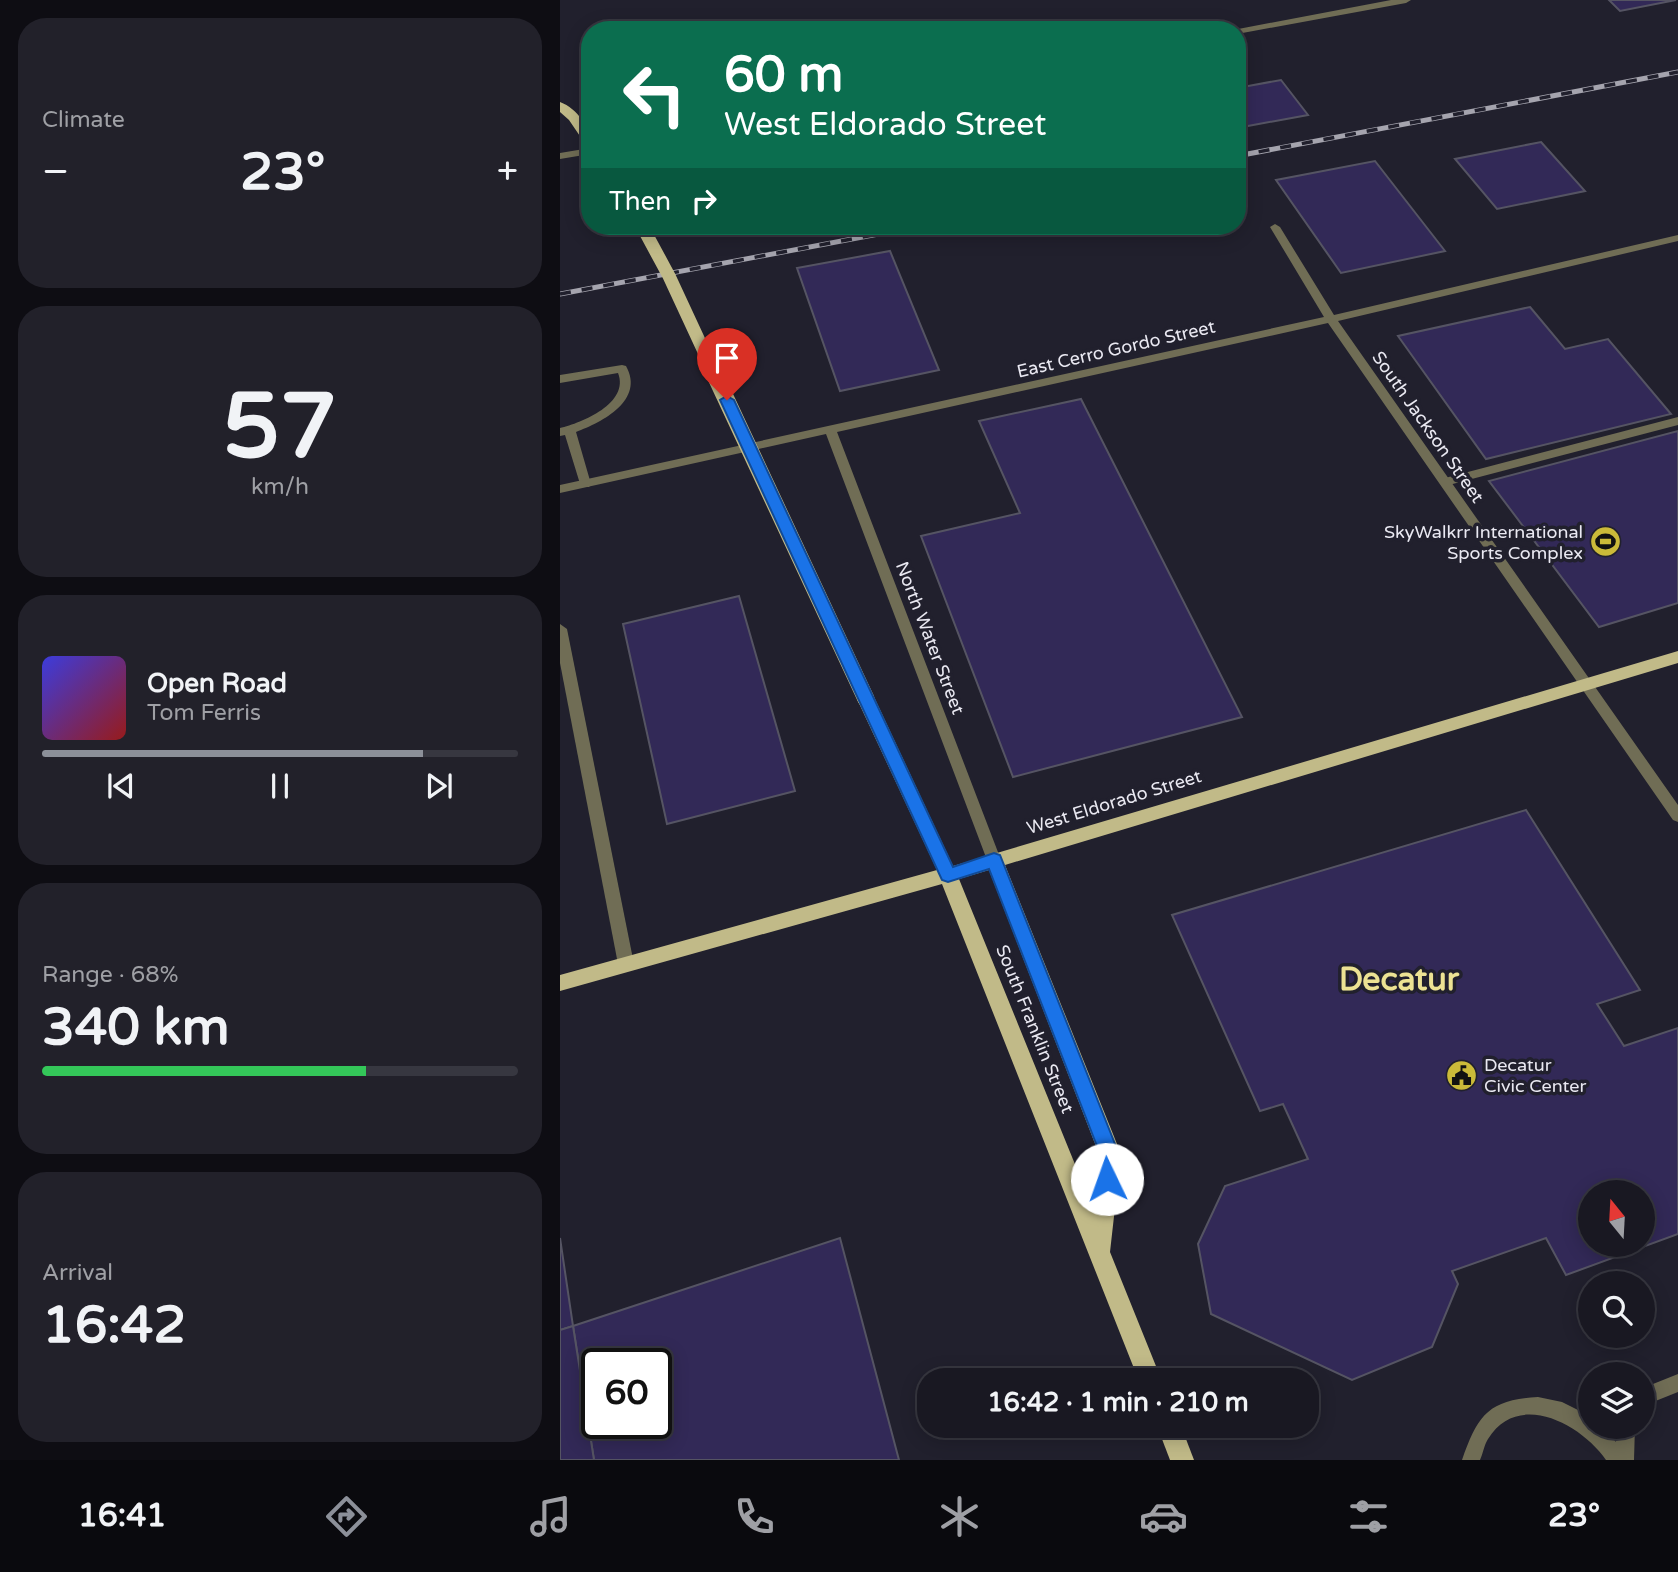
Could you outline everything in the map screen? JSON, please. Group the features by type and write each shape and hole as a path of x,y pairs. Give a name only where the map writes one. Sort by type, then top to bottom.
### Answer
{"main road":[{"path":"560,106 581,129"},
{"name":"South Franklin Street","path":"647,235 669,276 948,875 1146,1368"},
{"name":"West Eldorado Street","path":"560,983 948,875 1678,657"},
{"path":"994,860 1110,1154 1101,1251"},
{"path":"1174,1438 1182,1460"}],"street":[{"path":"1246,29 1406,0"},
{"path":"560,156 581,152"},
{"name":"South Jackson Street","path":"1275,227 1331,319 1678,816"},
{"name":"East Cerro Gordo Street","path":"560,489 1331,319 1678,238"},
{"path":"560,379 612,369 622,369 628,377 628,387 620,401 565,432 585,484"},
{"path":"1445,482 1678,421"},
{"name":"North Water Street","path":"830,430 994,860"},
{"path":"560,629 626,964"},
{"path":"1655,1392 1678,1383"},
{"path":"1471,1460 1482,1432 1502,1414 1527,1406 1578,1409"},
{"path":"1554,1407 1581,1419 1625,1450"}],"building":[{"path":"1609,0 1676,0 1620,11"},
{"path":"1281,80 1308,115 1246,126 1246,86"},
{"path":"1541,142 1585,191 1497,209 1455,159"},
{"path":"1375,161 1445,251 1341,273 1276,180"},
{"path":"890,251 939,370 840,391 797,268"},
{"path":"1530,307 1565,349 1608,339 1671,414 1486,459 1398,336"},
{"path":"1081,399 1242,717 1013,777 921,536 1020,513 979,421"},
{"name":"SkyWalkrr International Sports Complex","path":"1678,431 1678,603 1599,627 1489,481"},
{"path":"739,596 795,791 667,824 623,624"},
{"name":"Decatur Civic Center","path":"1526,810 1640,990 1597,1004 1624,1046 1678,1028 1678,1234 1656,1242 1656,1180 1578,1180 1578,1257 1615,1257 1566,1275 1546,1238 1452,1271 1458,1284 1432,1347 1352,1380 1211,1314 1198,1244 1225,1186 1308,1159 1283,1104 1260,1111 1172,915"},
{"path":"560,1238 573,1326 560,1330"},
{"path":"840,1238 899,1460 594,1460 591,1439 672,1439 672,1348 581,1348 581,1377 573,1326"},
{"path":"573,1326 581,1377 581,1439 591,1439 594,1460 560,1460 560,1330"}],"railway":[{"path":"1246,154 1678,72"},
{"path":"560,294 873,235"}],"place":[{"name":"SkyWalkrr International Sports Complex","path":"1606,542"},
{"name":"Decatur Civic Center","path":"1461,1075"}],"district":[{"name":"Decatur","path":"1399,979"}],"route":[{"path":"727,400 948,875 994,860 1110,1154 1107,1179"}]}
